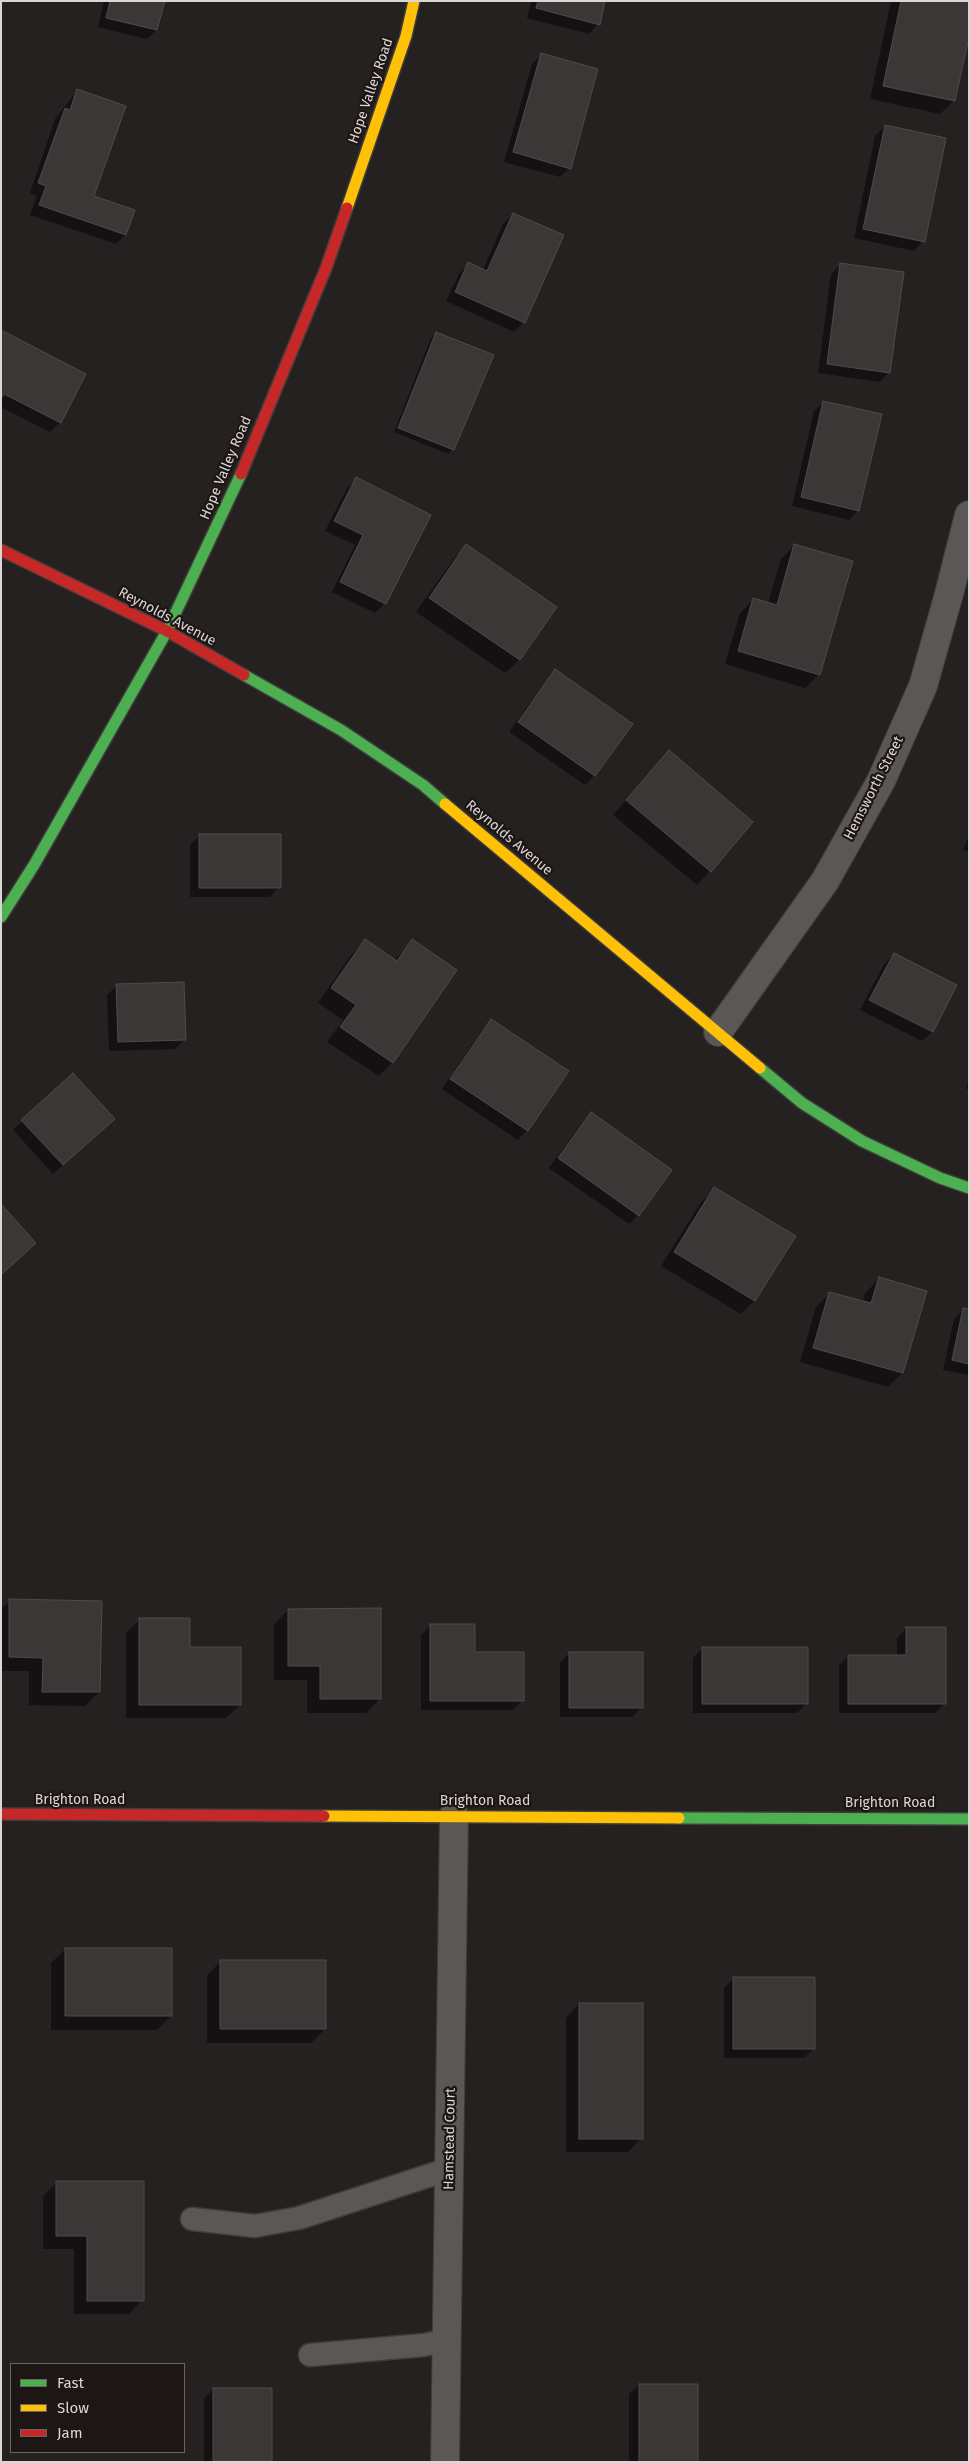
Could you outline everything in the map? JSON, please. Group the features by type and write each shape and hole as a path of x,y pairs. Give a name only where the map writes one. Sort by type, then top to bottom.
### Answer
{"street":[{"name":"Hope Valley Road","path":"1,917 34,864 167,631 230,502 326,268 406,36 414,1"},
{"name":"Hemsworth Street","path":"718,1032 825,881 881,781 922,686 949,594 969,514"},
{"name":"Reynolds Avenue","path":"1,550 167,631 341,730 423,786 802,1103 862,1141 940,1178 969,1188"},
{"name":"Brighton Road","path":"1,1814 969,1819"},
{"name":"Hamstead Court","path":"445,2462 454,1815"}],"lane":[{"path":"192,2219 255,2226 299,2218 449,2168"},
{"path":"310,2354 424,2345 447,2340"}],"building":[{"path":"110,1 165,1 157,30 106,18"},
{"path":"538,1 605,1 600,25 536,8"},
{"path":"901,1 969,1 969,37 955,101 883,86"},
{"path":"541,53 598,69 571,169 513,152"},
{"path":"77,89 126,106 94,196 135,210 126,235 39,205 46,186 38,183 65,108 70,110"},
{"path":"885,125 946,138 925,242 863,229"},
{"path":"513,213 564,235 525,323 455,292 468,262 487,271"},
{"path":"840,263 904,272 890,373 827,364"},
{"path":"1,330 86,374 61,423 4,394 1,399"},
{"path":"436,332 494,355 454,450 398,428"},
{"path":"823,401 882,414 859,511 801,497"},
{"path":"356,477 431,515 386,604 340,582 363,535 334,521"},
{"path":"466,544 557,607 520,660 429,598"},
{"path":"794,544 853,561 820,675 738,651 753,598 777,605"},
{"path":"555,669 633,724 595,776 518,722"},
{"path":"669,750 753,822 711,872 626,800"},
{"path":"199,834 281,834 281,888 199,888"},
{"path":"365,939 397,961 412,939 457,970 393,1063 340,1027 356,1005 331,988"},
{"path":"894,953 957,985 933,1032 869,1000"},
{"path":"184,982 186,1040 118,1042 116,984"},
{"path":"491,1019 569,1071 528,1131 450,1079"},
{"path":"73,1073 115,1119 63,1165 21,1120"},
{"path":"591,1112 672,1170 639,1216 558,1158"},
{"path":"714,1187 796,1236 755,1301 674,1252"},
{"path":"1,1204 36,1243 1,1275"},
{"path":"879,1277 927,1291 903,1373 813,1348 829,1292 871,1303"},
{"path":"963,1308 969,1309 969,1364 952,1360"},
{"path":"9,1599 102,1601 100,1692 42,1692 43,1658 9,1657"},
{"path":"381,1608 381,1699 320,1699 320,1666 288,1666 288,1609"},
{"path":"139,1618 190,1618 190,1647 241,1647 241,1705 139,1705"},
{"path":"430,1624 475,1624 475,1652 524,1652 524,1701 430,1701"},
{"path":"906,1627 946,1627 946,1704 848,1704 848,1655 906,1655"},
{"path":"702,1647 808,1647 808,1704 702,1704"},
{"path":"569,1652 643,1652 643,1708 569,1708"},
{"path":"65,1948 172,1948 172,2016 65,2016"},
{"path":"220,1960 326,1960 326,2029 220,2029"},
{"path":"733,1977 815,1977 815,2049 733,2049"},
{"path":"579,2003 643,2003 643,2139 579,2139"},
{"path":"56,2181 144,2181 144,2301 87,2301 87,2236 56,2236"},
{"path":"639,2384 698,2384 698,2462 639,2462"},
{"path":"213,2388 272,2388 272,2461 213,2461"}],"traffic: fast":[{"path":"1,917 34,865 167,631 241,474"},
{"path":"244,675 341,730 423,785 445,804"},
{"path":"760,1068 802,1103 862,1141 940,1178 969,1188"},
{"path":"679,1818 969,1819"}],"traffic: slow":[{"path":"347,208 406,36 414,1"},
{"path":"445,804 760,1068"},
{"path":"324,1816 679,1818"}],"traffic: jam":[{"path":"241,474 326,268 347,208"},
{"path":"1,550 167,631 244,675"},
{"path":"1,1814 324,1816"}]}
